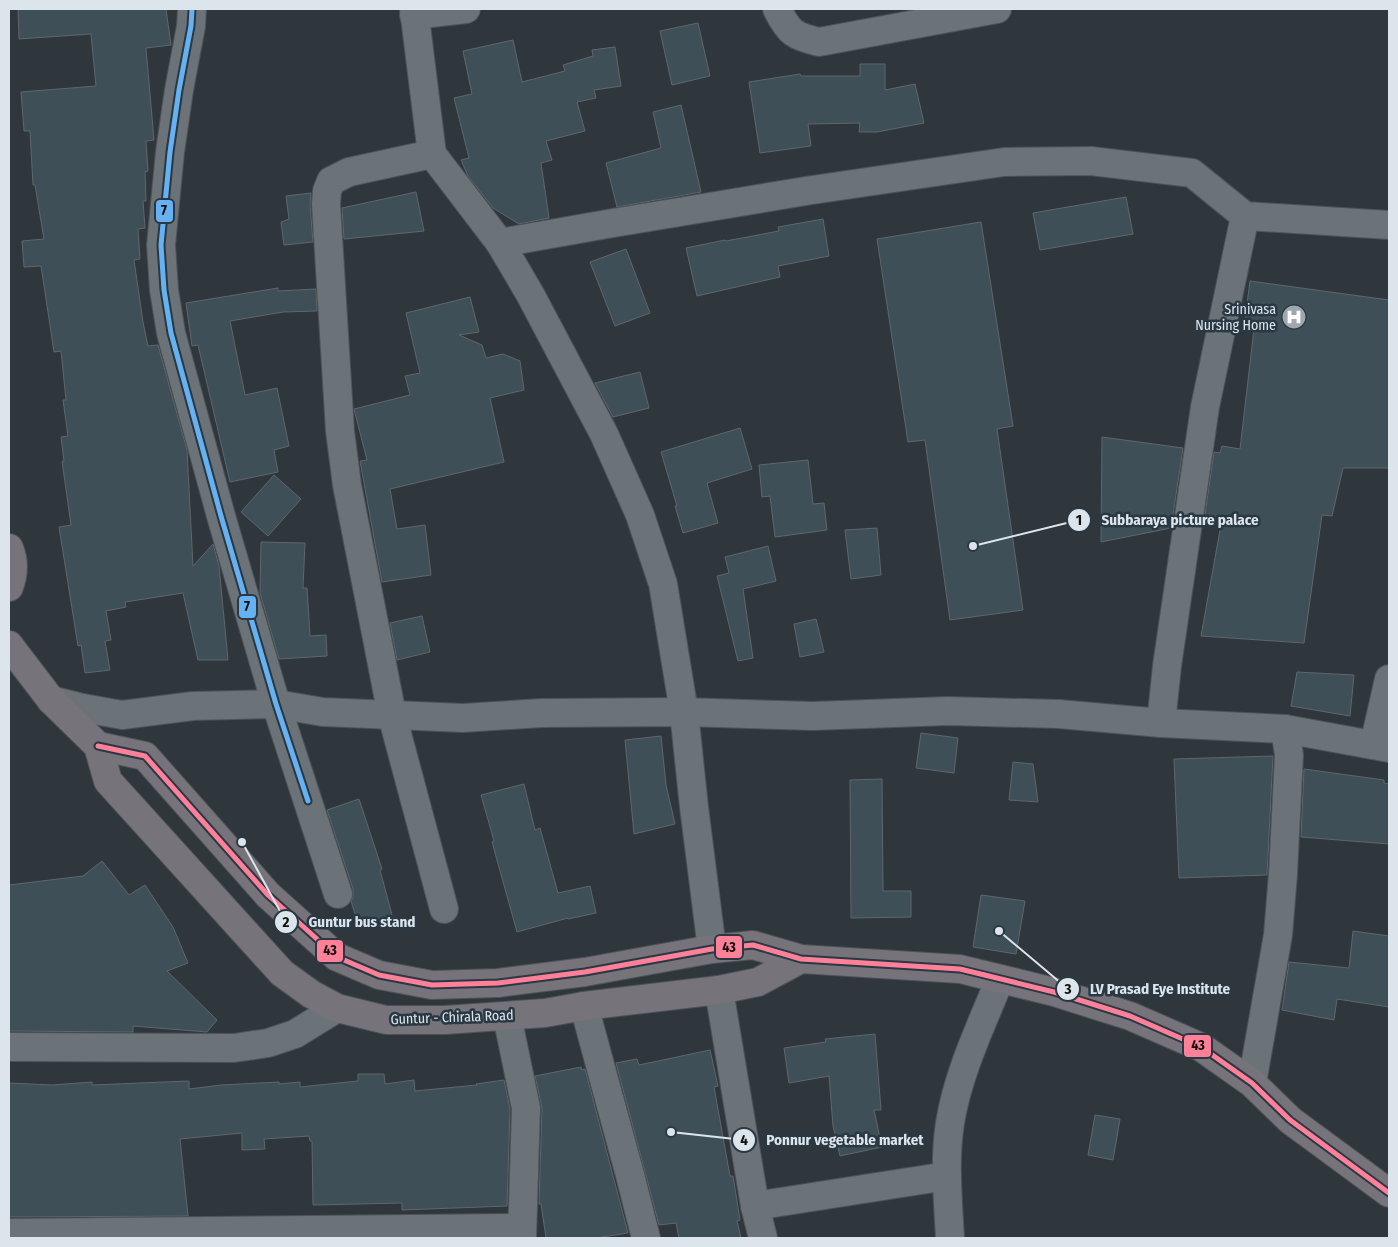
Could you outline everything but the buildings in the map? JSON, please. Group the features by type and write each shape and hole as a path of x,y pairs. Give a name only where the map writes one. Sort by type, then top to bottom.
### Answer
{"main road":[{"path":"9,548 13,566 9,587"},
{"name":"Guntur - Chirala Road","path":"9,647 51,700 98,746 108,781 282,973 311,994 337,1008 386,1020 446,1020 545,1013 584,1006 719,990 758,982 801,960"},
{"path":"98,746 145,756 268,895 337,957 379,976 432,985 498,983 585,972 712,949 753,945 801,960 960,969 1054,992 1130,1016 1201,1047 1252,1083 1290,1120 1389,1193"}],"street":[{"path":"192,9 191,26 178,90 161,245 164,290 171,333 221,516 276,704 338,894"},
{"path":"466,9 414,12 432,154 500,243 530,294 604,434 640,515 663,584 684,712 712,949"},
{"path":"778,9 786,26 802,38 820,42 997,9"},
{"path":"432,154 349,172 331,181 327,191 341,440 347,486 392,715 444,909"},
{"path":"500,243 613,222 1004,162 1091,160 1192,173 1245,216 1389,225"},
{"path":"1162,723 1167,666 1206,407 1245,216"},
{"path":"51,700 122,716 193,706 276,704 323,712 463,718 542,713 684,712 813,716 948,711 1060,714 1162,723 1285,729 1382,746 1389,679"},
{"path":"1252,1083 1278,935 1284,864 1289,756 1285,729"},
{"path":"950,1238 947,1176 950,1124 962,1072 1000,979"},
{"path":"719,990 763,1238"},
{"path":"584,1006 646,1238"},
{"path":"9,1047 234,1048 268,1043 295,1034 337,1008"},
{"path":"9,1233 522,1233 526,1108 507,1016"},
{"path":"756,1206 947,1176"}],"transit line":[{"name":"7","path":"192,9 191,26 170,152 161,245 164,290 171,333 221,516 276,704 308,801"},
{"name":"43","path":"98,746 145,756 268,895 337,957 379,975 432,985 498,983 585,972 712,949 753,945 801,959 960,969 1054,992 1130,1016 1201,1047 1252,1083 1290,1120 1389,1193"}],"place":[{"name":"Srinivasa Nursing Home","path":"1294,317"},
{"name":"Subbaraya picture palace","path":"973,546"},
{"name":"Guntur bus stand","path":"242,842"},
{"name":"LV Prasad Eye Institute","path":"999,931"},
{"name":"Ponnur vegetable market","path":"671,1132"}]}
